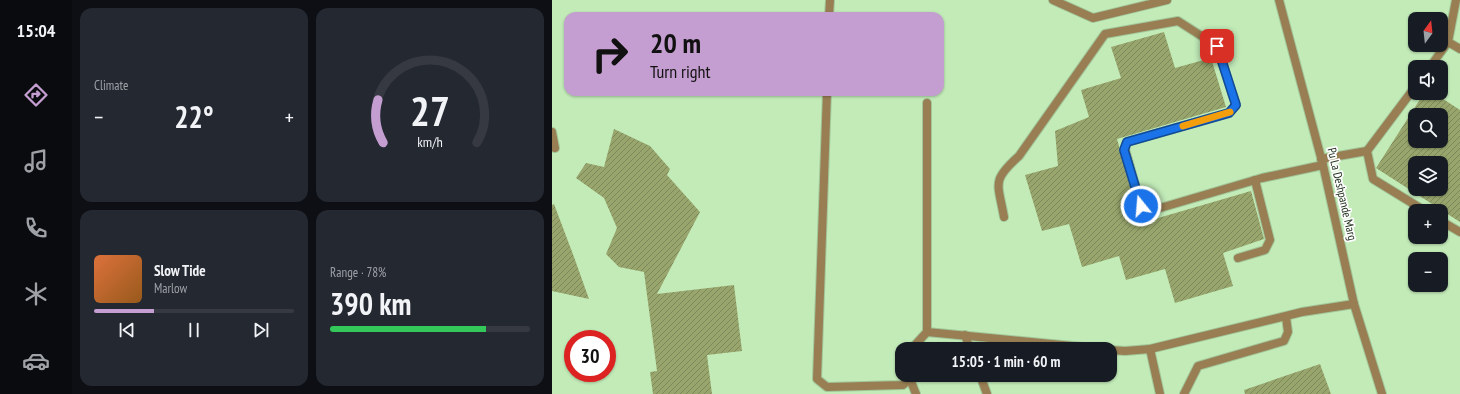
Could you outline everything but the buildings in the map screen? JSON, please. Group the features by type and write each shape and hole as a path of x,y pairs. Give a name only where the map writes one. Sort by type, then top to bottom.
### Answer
{"street":[{"path":"829,12 830,0"},
{"path":"1052,0 1093,18 1167,0"},
{"name":"Pu La Deshpande Marg","path":"1279,0 1322,162 1354,304 1382,394"},
{"path":"1456,0 1448,42 1460,49"},
{"path":"1004,217 998,182 1004,170 1019,156 1105,34 1178,21 1217,46 1236,105 1229,113 1127,142 1124,150 1141,206 1150,211 1255,180 1367,151 1408,96"},
{"path":"827,96 817,378 827,387 903,385 906,382"},
{"path":"918,342 927,332 927,103"},
{"path":"552,132 556,148"},
{"path":"1367,151 1373,179 1414,204"},
{"path":"1238,258 1265,250 1270,240 1255,180"},
{"path":"1448,225 1460,232"},
{"path":"1117,350 1150,349 1302,312 1354,304"},
{"path":"1184,394 1198,366 1284,341 1288,332 1286,317"},
{"path":"927,332 1034,342"},
{"path":"965,335 968,342"},
{"path":"1150,349 1160,394"},
{"path":"912,382 916,394"},
{"path":"983,382 987,394"}],"slow traffic":[{"path":"1183,126 1230,112"}],"route":[{"path":"1141,206 1124,150 1127,142 1229,113 1236,105 1217,46"}]}
